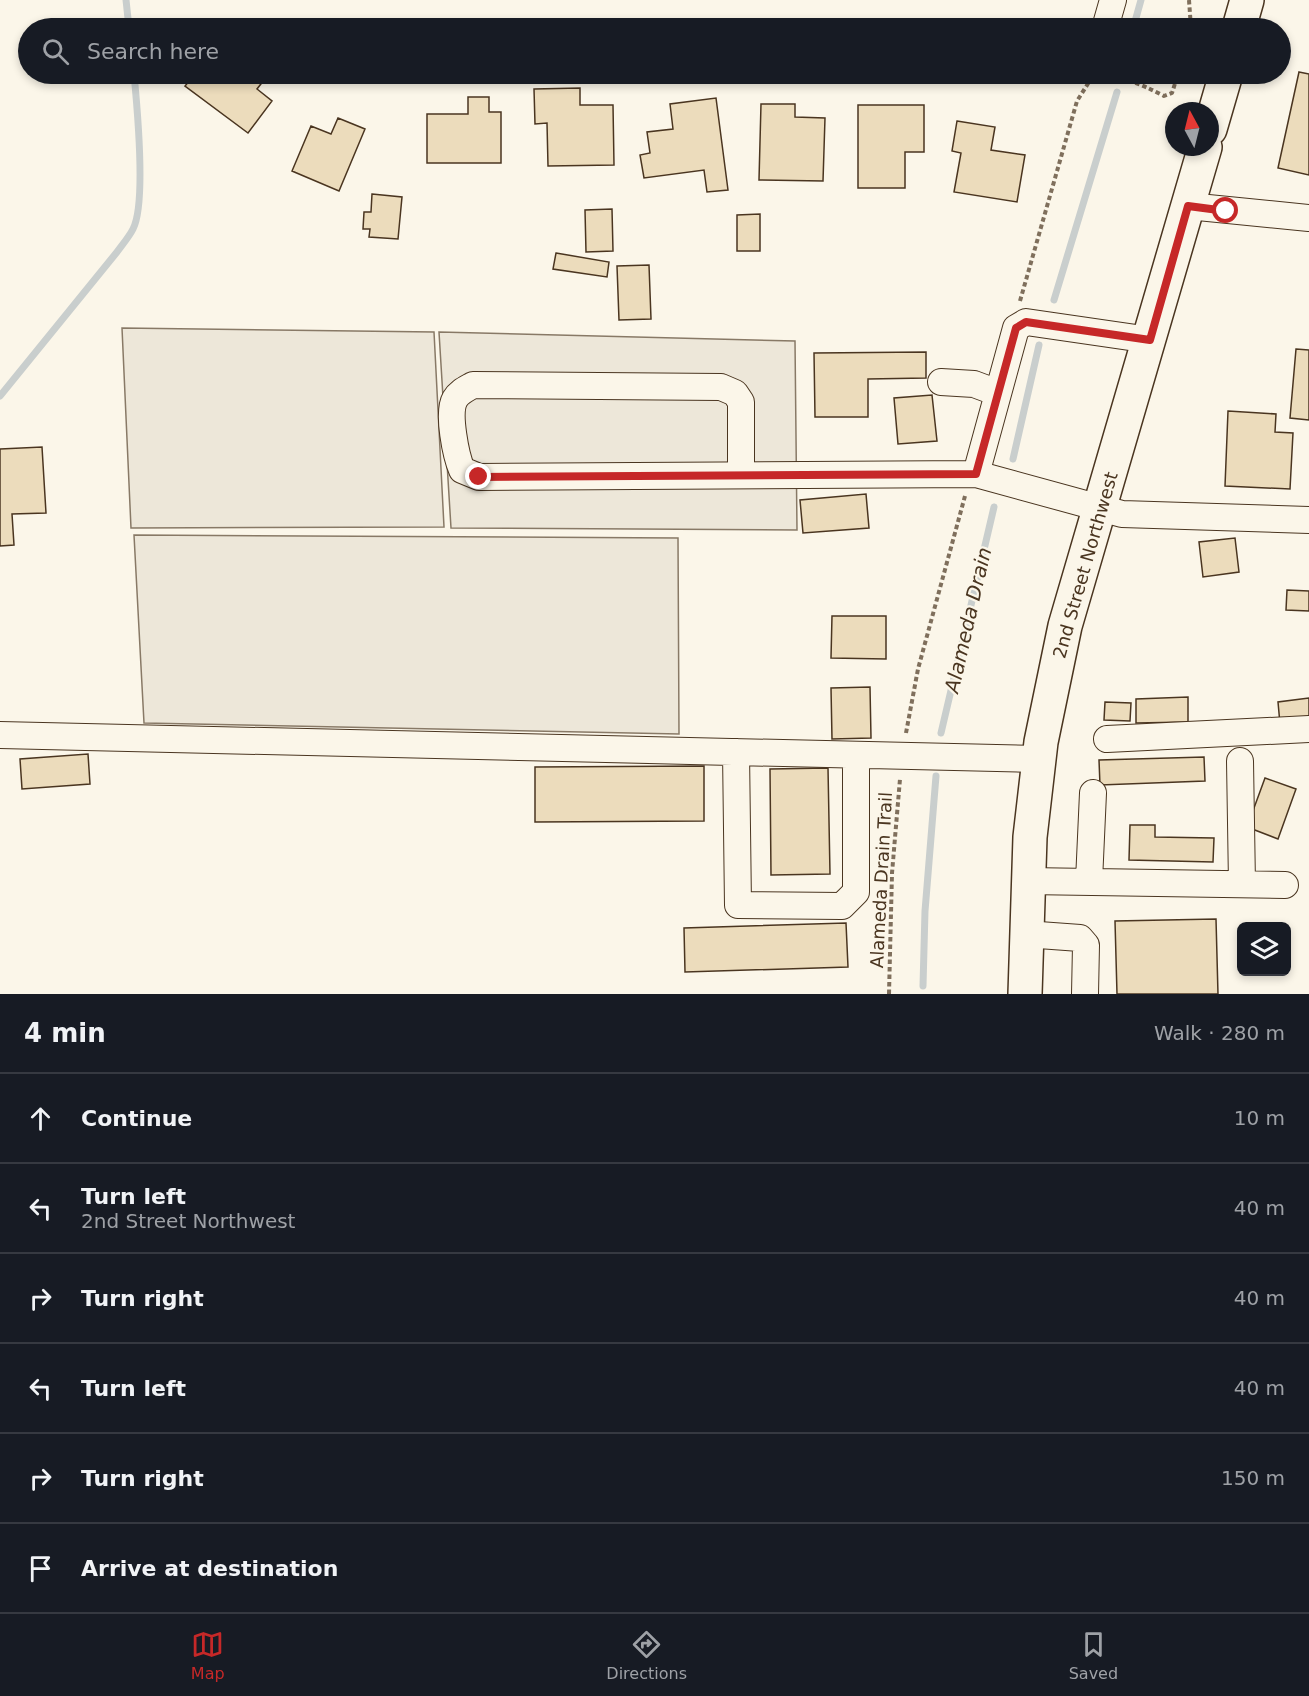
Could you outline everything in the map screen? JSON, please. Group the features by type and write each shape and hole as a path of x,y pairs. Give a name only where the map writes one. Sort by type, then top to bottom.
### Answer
{"main road":[{"path":"1242,18 1247,0"},
{"path":"1218,102 1223,84"},
{"name":"2nd Street Northwest","path":"1025,994 1025,934 1030,837 1039,759 1065,626 1202,156"}],"street":[{"path":"1108,18 1113,0"},
{"path":"1188,206 1309,218"},
{"path":"976,474 1016,328 1026,322 1150,340"},
{"path":"941,382 974,384 998,393"},
{"path":"741,475 741,402 735,393 721,387 473,385 461,391 453,402 454,453 462,470 479,477 976,474 1100,509 1130,514 1309,520"},
{"path":"1107,739 1309,729"},
{"path":"0,735 1039,759"},
{"path":"736,752 738,904 842,906 856,892 855,755"},
{"path":"1240,761 1242,884"},
{"path":"1089,881 1093,793"},
{"path":"1028,881 1285,885"},
{"path":"1025,934 1080,938 1086,945 1085,994"}],"path":[{"path":"1190,0 1191,18"},
{"path":"1172,93 1175,84"},
{"name":"Alameda Drain Trail","path":"890,994 892,873 901,768"}],"shaded area":[{"path":"122,328 434,332 444,527 131,528"},
{"path":"439,332 795,341 797,530 451,528"},
{"path":"134,535 678,538 679,734 144,723"}],"building":[{"path":"1299,72 1309,74 1309,175 1278,168"},
{"path":"187,84 261,84 257,89 272,101 248,133 185,86"},
{"path":"580,88 580,105 613,105 614,165 548,166 547,123 535,124 534,89"},
{"path":"468,97 489,97 489,112 501,112 501,163 427,163 427,114 468,114"},
{"path":"716,98 728,190 707,192 704,170 644,178 640,155 650,153 647,132 673,129 670,104"},
{"path":"761,104 795,104 795,117 825,118 823,181 759,180"},
{"path":"858,105 924,105 924,152 905,152 905,188 858,188"},
{"path":"338,118 365,129 339,191 292,171 311,126 331,134"},
{"path":"957,121 995,127 991,150 1025,155 1017,202 954,192 961,153 952,151"},
{"path":"372,194 402,197 398,239 369,237 370,229 363,229 364,212 371,212"},
{"path":"612,209 613,251 586,252 585,210"},
{"path":"760,214 760,251 737,251 737,215"},
{"path":"556,253 609,262 607,277 553,269"},
{"path":"649,265 651,319 619,320 617,266"},
{"path":"1296,349 1309,350 1309,420 1290,418"},
{"path":"926,352 926,378 868,379 868,417 815,417 814,353"},
{"path":"932,395 937,441 898,444 894,398"},
{"path":"1228,411 1276,414 1275,432 1293,433 1290,489 1225,486"},
{"path":"42,447 46,513 12,514 14,545 0,546 0,449"},
{"path":"866,494 869,528 803,533 800,500"},
{"path":"1235,538 1239,572 1203,577 1199,542"},
{"path":"1287,590 1309,591 1309,611 1286,610"},
{"path":"832,616 886,616 886,659 831,658"},
{"path":"870,687 871,738 832,739 831,688"},
{"path":"1188,697 1188,722 1136,723 1136,699"},
{"path":"1309,698 1309,720 1280,724 1278,702"},
{"path":"1105,702 1131,703 1130,721 1104,720"},
{"path":"88,754 90,784 22,789 20,759"},
{"path":"1204,757 1205,781 1100,785 1099,760"},
{"path":"704,766 704,821 535,822 535,767"},
{"path":"828,768 830,874 771,875 770,769"},
{"path":"1265,778 1296,789 1278,839 1247,827"},
{"path":"1130,825 1155,825 1155,837 1214,838 1213,862 1129,860"},
{"path":"1216,919 1218,994 1117,994 1115,921"},
{"path":"846,923 848,967 685,972 684,928"}],"waterway":[{"path":"126,0 128,18"},
{"name":"Alameda Drain","path":"1136,18 1141,0"},
{"path":"0,396 117,252 133,229 137,216 140,177 135,84"},
{"name":"Alameda Drain","path":"1054,300 1117,92"},
{"name":"Alameda Drain","path":"1013,459 1039,345"},
{"name":"Alameda Drain","path":"941,733 994,507"},
{"name":"Alameda Drain","path":"923,986 925,911 936,776"}],"route":[{"path":"479,477 976,474 1016,328 1026,322 1150,340 1188,206 1226,211"}]}
